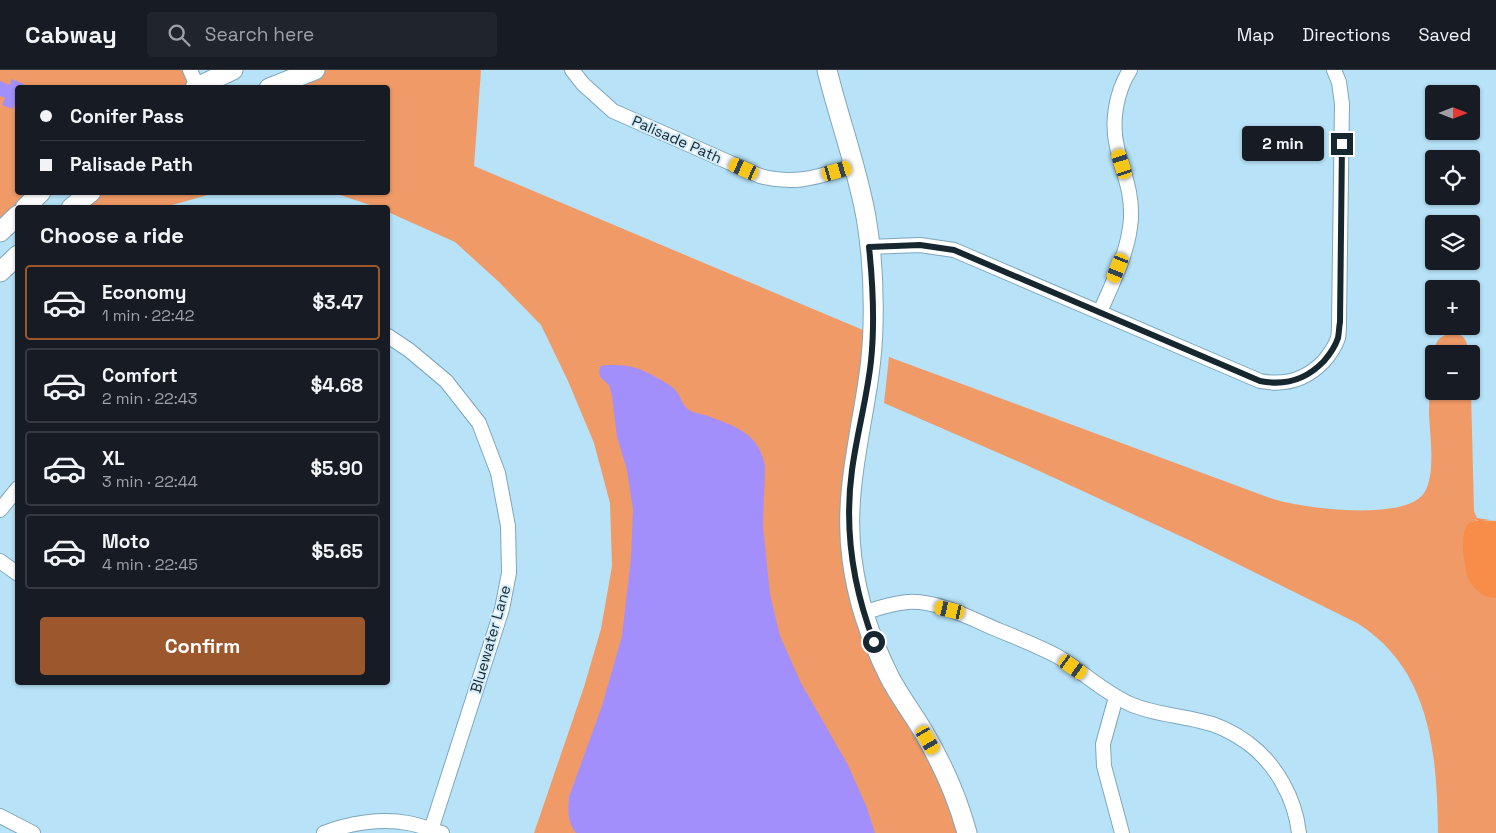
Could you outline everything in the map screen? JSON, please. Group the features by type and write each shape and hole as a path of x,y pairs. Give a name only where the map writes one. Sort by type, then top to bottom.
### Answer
{"street":[{"path":"277,85 315,70"},
{"name":"Palisade Path","path":"572,70 583,84 613,111 760,176 790,182 814,178 854,166"},
{"path":"818,70 833,93"},
{"path":"827,70 854,166 866,217 869,247 873,326 866,398 852,470 849,502 852,559 864,613 889,676 903,702 931,744 950,781 968,833"},
{"path":"1100,312 1129,238 1130,198 1128,182 1117,147 1115,113 1118,96 1130,70"},
{"path":"869,247 920,245 954,250 1260,381 1274,384 1301,379 1314,371 1332,352 1338,338 1340,322 1342,104 1339,82 1334,70"},
{"path":"195,83 224,76"},
{"path":"29,205 38,195"},
{"path":"75,205 87,195"},
{"path":"0,232 15,218"},
{"path":"0,272 15,258"},
{"name":"Bluewater Lane","path":"390,337 409,350 446,381 479,423 498,473 508,526 509,572 502,609 437,831"},
{"path":"0,510 15,492"},
{"path":"0,561 15,572"},
{"path":"864,613 910,602 950,610 1058,657 1116,697 1131,704 1155,712 1217,726 1248,743 1274,768 1293,807 1299,833"},
{"path":"1116,697 1103,744 1104,766 1122,833"},
{"path":"2,820 33,833"},
{"path":"324,833 333,829 371,822 408,823 437,831"}],"shaded area":[{"path":"0,70 190,70 194,85 15,85 15,195 39,195 28,205 15,205 15,218 0,232"},
{"path":"315,70 481,70 474,166 863,330 858,435 859,594 967,833 534,833 584,687 601,629 612,566 610,503 594,443 568,381 541,325 499,282 455,242 390,213 390,205 370,205 340,195 390,195 390,85 277,85"},
{"path":"12,79 24,84 15,85 15,104 13,109 2,105 5,98 0,96 0,81 10,85"},
{"path":"90,195 208,195 172,205 83,205"},
{"path":"1445,335 1460,335 1465,339 1467,345 1436,345 1439,339"},
{"path":"889,357 1273,499 1306,506 1352,510 1375,510 1396,507 1413,502 1424,493 1428,485 1431,466 1429,400 1471,400 1474,511 1477,518 1490,520 1475,521 1467,526 1465,530 1464,555 1466,570 1473,584 1491,598 1496,599 1496,833 1438,833 1435,773 1431,744 1425,716 1415,689 1401,664 1382,642 1357,623 1191,541 1024,464 884,403"},
{"path":"601,366 635,368 667,383 678,393 689,410 737,428 758,446 765,466 763,526 770,594 780,636 801,683 848,765 867,808 875,833 576,833 573,829 569,816 569,797 602,706 622,636 631,558 633,510 627,470 617,437 612,396 609,385 600,377 599,370"},
{"path":"1480,520 1496,521 1496,599 1475,589 1470,582 1466,570 1463,552 1465,528 1469,523"}],"route":[{"path":"874,642 859,594 852,559 849,529 852,470 866,398 871,359 873,288 869,247 920,245 954,250 970,255 1260,381 1274,384 1287,383 1301,379 1314,371 1332,352 1338,338 1340,322 1342,144"}]}
